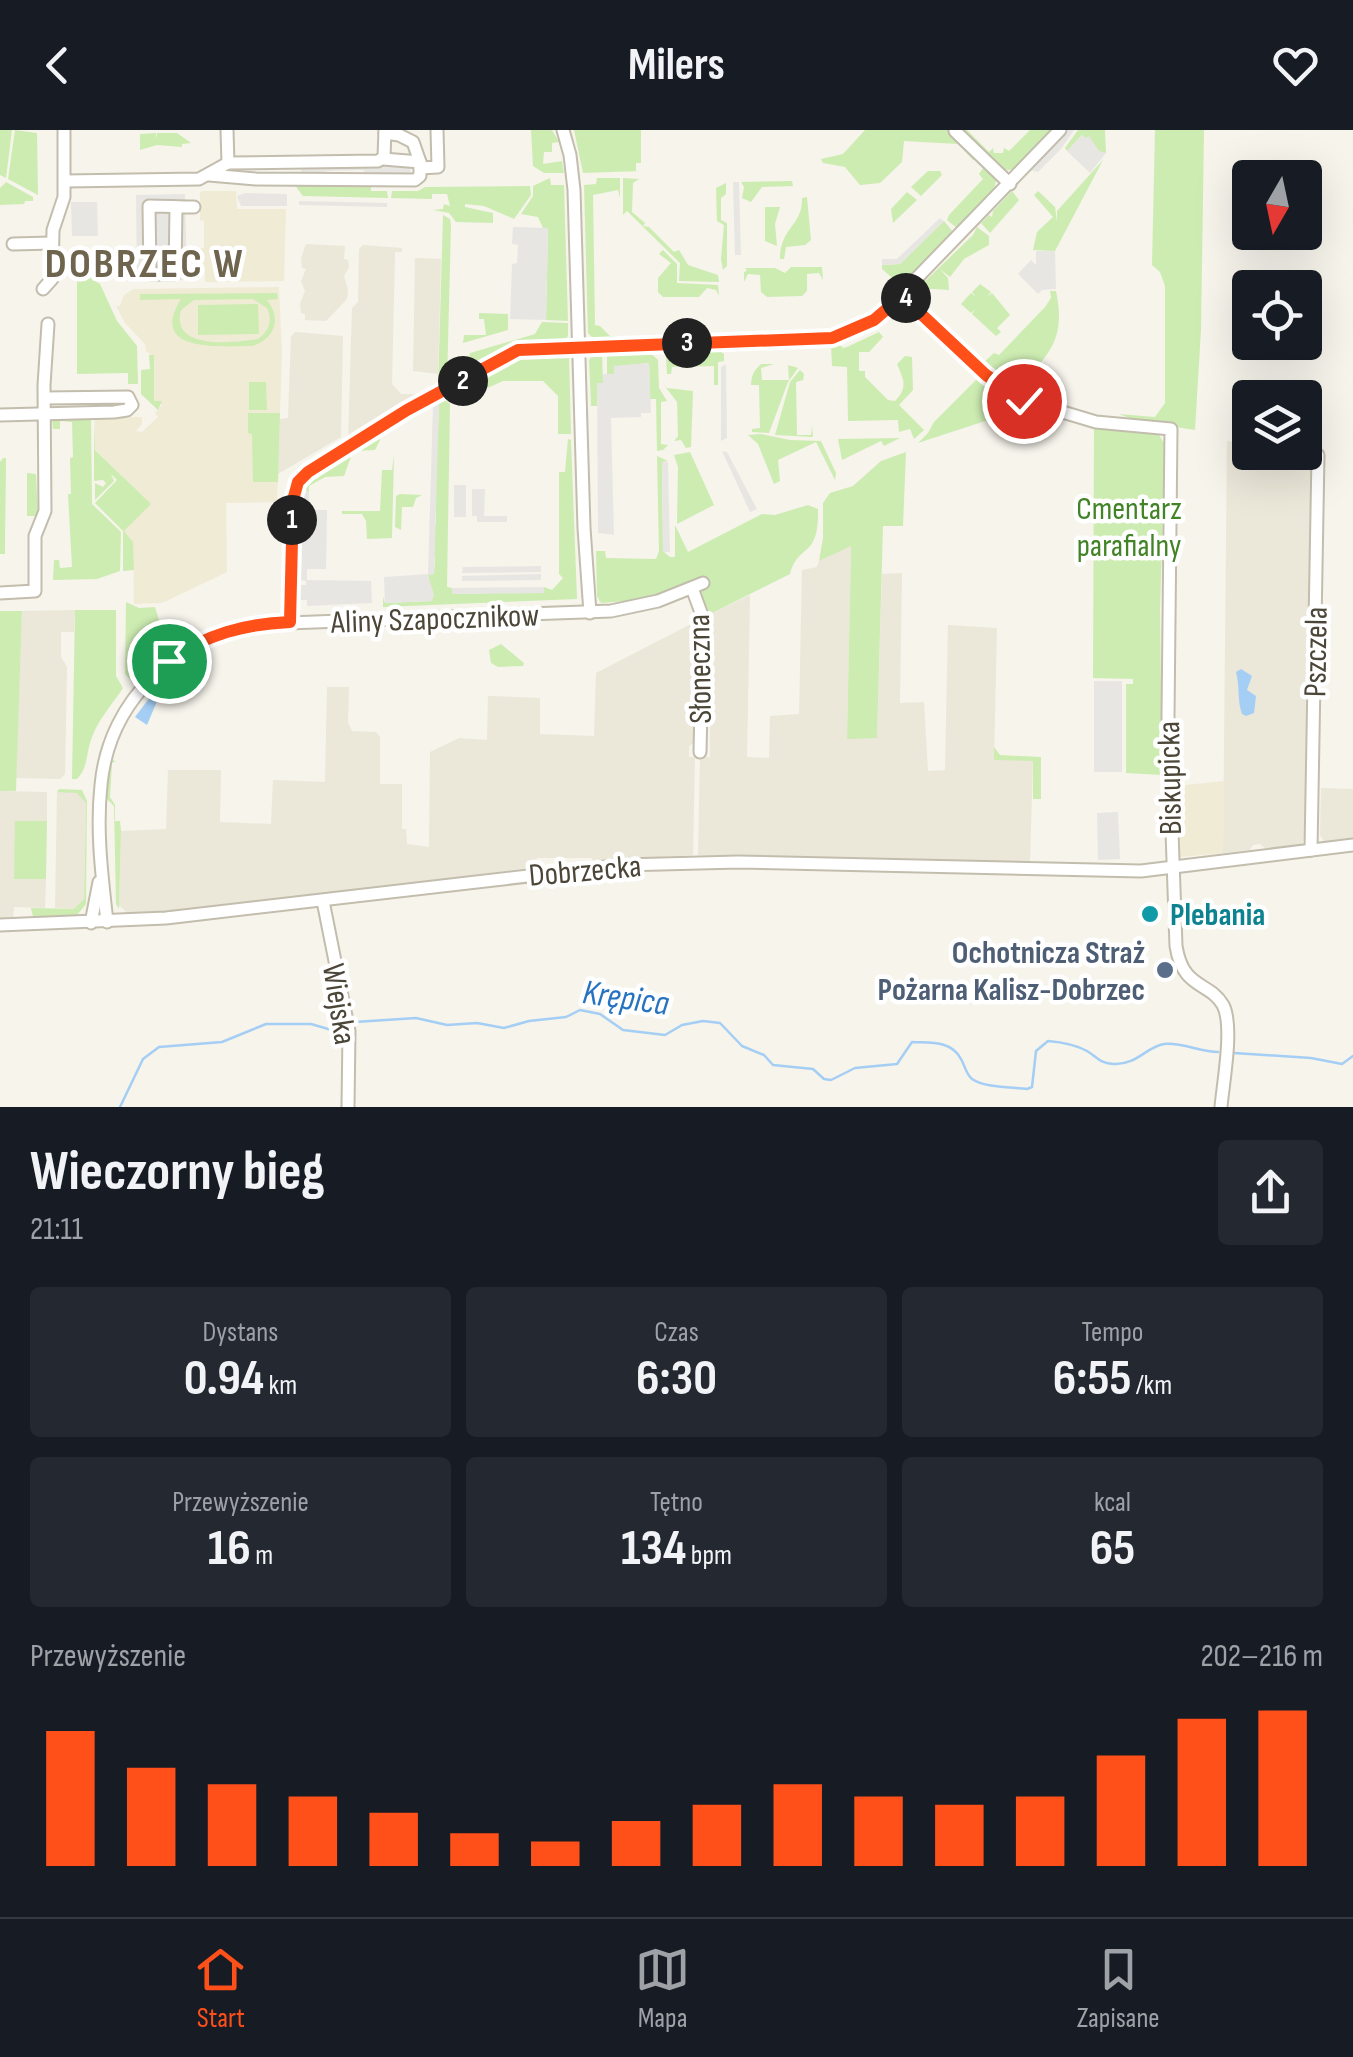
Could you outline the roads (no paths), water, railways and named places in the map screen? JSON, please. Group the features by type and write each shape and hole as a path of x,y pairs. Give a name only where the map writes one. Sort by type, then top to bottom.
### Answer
{"street":[{"path":"43,289 52,279 54,223 64,197 64,130"},
{"path":"227,130 228,163"},
{"path":"65,180 194,179 228,163 383,159 438,168 437,130"},
{"path":"563,130 574,181 590,612"},
{"path":"290,622 293,500 302,477 397,416 509,352 525,348 832,338 874,320 902,296 1060,130"},
{"path":"209,175 290,180 415,180 420,176 413,142 403,136 385,131 383,159"},
{"path":"955,131 1010,184"},
{"path":"247,163 247,177"},
{"path":"290,163 290,180"},
{"path":"176,207 175,274 150,274 150,206 194,207"},
{"path":"13,244 52,243"},
{"name":"Biskupicka","path":"902,296 986,375 1019,399 1096,422 1171,428 1167,660 1176,946 1180,962 1196,984 1221,1002 1226,1014 1221,1107"},
{"path":"0,593 34,591 35,536 45,511 48,324"},
{"path":"0,415 114,412 131,408 132,402 128,397 45,398"},
{"name":"Pszczela","path":"1311,850 1318,470"},
{"name":"Aliny Szapocznikow","path":"106,922 100,878 102,774 116,729 138,692 169,661 208,638 238,628 290,622 590,612 648,604 697,585"},
{"name":"Słoneczna","path":"697,585 703,618 700,752"},
{"name":"Dobrzecka","path":"0,925 106,922 662,863 1118,871 1353,845"},
{"name":"Aliny Szapocznikow","path":"91,923 100,878"},
{"name":"Wiejska","path":"323,901 349,1031 348,1107"}],"water":[{"path":"1241,669 1252,676 1247,690 1256,696 1254,713 1246,716 1240,709 1236,672"},
{"path":"160,684 163,687 147,725 135,717"}],"waterway":[{"name":"Krępica","path":"355,1022 416,1018 447,1025 477,1023 504,1028 566,1017 580,1010 600,1014 623,1030 665,1035 682,1025 720,1023 742,1046 764,1055 773,1065 813,1069 831,1080 855,1068 897,1064 912,1042 933,1043 952,1048 968,1075 977,1082 1027,1089 1032,1087 1036,1051 1048,1041 1078,1047 1114,1064 1129,1062 1164,1044 1218,1052"},
{"name":"Krępica","path":"120,1107 143,1059 159,1047 222,1042 266,1024 311,1024 340,1029"},
{"name":"Krępica","path":"1234,1053 1342,1064 1353,1056"}],"place":[{"name":"Plebania","path":"1150,914"},
{"name":"Ochotnicza Straż Pożarna Kalisz-Dobrzec","path":"1165,970"}],"district":[{"name":"DOBRZEC W","path":"145,262"}],"park label":[{"name":"Cmentarz parafialny","path":"1129,526"}]}
